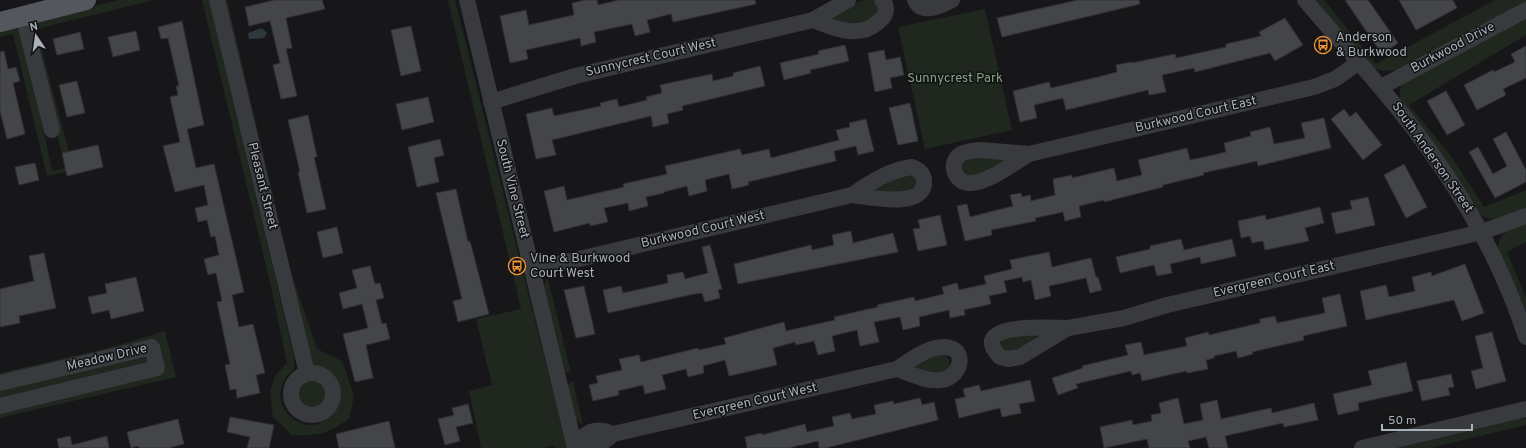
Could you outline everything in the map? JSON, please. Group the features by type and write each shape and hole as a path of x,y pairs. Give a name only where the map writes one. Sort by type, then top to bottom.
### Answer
{"main road":[{"path":"0,22 86,0"}],"street":[{"name":"Pleasant Street","path":"217,0 307,373"},
{"name":"South Vine Street","path":"467,0 575,446"},
{"name":"Sunnycrest Court West","path":"491,102 582,74 813,20 848,0"},
{"path":"813,20 842,30 865,30 875,25 884,16 887,10 885,3 882,0"},
{"path":"915,0 920,7 929,9 942,6 952,0"},
{"name":"South Anderson Street","path":"1305,0 1381,88 1454,186 1482,232 1502,272 1526,337"},
{"name":"Burkwood Drive","path":"1381,88 1526,10"},
{"path":"23,16 52,130"},
{"name":"Burkwood Court East","path":"1029,154 1314,87 1335,79 1358,63"},
{"name":"Burkwood Court West","path":"532,270 852,195"},
{"name":"Evergreen Court East","path":"1068,328 1124,318 1167,305 1482,232 1526,216"},
{"name":"Meadow Drive","path":"0,383 152,347 157,368 0,406"},
{"name":"Evergreen Court West","path":"575,446 586,433 603,430 613,434 897,369"},
{"path":"1362,448 1526,409"}],"green space":[{"path":"118,0 154,0 36,29 74,170 47,176 13,34 0,37 0,28 14,27 19,31 34,84 52,171 66,168 27,24"},
{"path":"202,0 209,0 294,356 294,369 286,377 281,389 280,398 283,406 293,419 301,423 309,425 321,423 337,408 337,383 322,367 314,366 309,360 219,0 227,0 291,272 317,349 342,361 354,396 349,419 322,433 292,435 273,417 270,392 275,376 287,363 269,278"},
{"path":"448,0 455,0 567,448 555,448 554,446 543,448 481,448 469,391 492,385 476,319 521,309"},
{"path":"864,0 878,0 882,12 857,27 825,19 836,11"},
{"path":"1314,0 1324,0 1376,64 1495,0 1526,0 1526,3 1397,70 1385,71 1372,68"},
{"name":"Sunnycrest Park","path":"985,9 1012,130 925,149 898,27"},
{"path":"1526,17 1526,35 1409,105 1451,156 1484,207 1526,190 1526,208 1502,218 1497,219 1485,217 1479,214 1400,100 1400,88 1402,83"},
{"path":"969,155 1012,159 975,179 963,176 960,164"},
{"path":"897,173 914,174 917,184 907,195 869,189"},
{"path":"1526,224 1526,242 1507,252 1526,298 1526,317 1498,248 1499,242 1503,235"},
{"path":"547,277 571,373 565,372 544,286"},
{"path":"165,331 176,377 0,418 0,411 165,371 157,340 0,378 0,373 109,348"},
{"path":"1035,333 1037,339 1010,354 1000,348 1000,337"},
{"path":"943,353 948,358 950,364 948,370 943,376 914,370 913,364"},
{"path":"146,354 151,362 0,401 0,387"},
{"path":"307,378 313,378 323,385 326,394 325,400 319,407 313,410 307,410 297,403 294,397 294,391 301,381"},
{"path":"573,381 583,425 575,419 567,387 569,383"},
{"path":"1514,419 1526,419 1526,425 1430,448 1391,448"}],"shaded area":[{"path":"262,28 267,33 264,38 249,39 248,33"}],"building":[{"path":"275,0 322,0 325,9 286,18 292,48 286,49 297,96 281,99 273,65 280,63 270,21 249,26 245,7"},
{"path":"585,0 597,0 598,5 619,0 755,0 756,4 673,22 671,14 647,20 650,32 635,36 632,24 594,32 596,42 581,46 580,38 526,50 528,59 510,63 500,16 526,10 529,25 574,15 572,3"},
{"path":"1078,0 1139,0 1140,4 1002,37 997,18"},
{"path":"1345,0 1368,0 1398,43 1382,54"},
{"path":"1399,0 1453,0 1457,8 1416,30"},
{"path":"1285,18 1303,45 1275,61 1270,53 1195,72 1194,68 1162,75 1166,92 1149,95 1148,90 1066,110 1063,98 1034,105 1037,118 1020,122 1013,91 1049,82 1051,88 1117,72 1116,65 1175,54 1176,58 1226,47 1226,44 1261,36 1259,32"},
{"path":"182,21 204,125 187,129 196,168 214,164 244,292 232,295 239,327 253,324 265,373 256,375 260,393 237,398 236,389 230,390 225,365 230,364 217,302 222,301 216,273 208,275 204,259 219,255 215,236 211,237 207,220 198,222 195,208 208,205 204,185 175,192 163,146 180,142 170,97 178,95 176,86 179,86 168,38 161,39 158,27"},
{"path":"411,26 421,71 401,76 391,30"},
{"path":"136,31 140,50 113,57 108,37"},
{"path":"80,32 84,49 57,55 53,39"},
{"path":"845,45 849,61 810,70 811,73 784,80 780,63 819,54 818,51"},
{"path":"1526,46 1526,78 1503,89 1506,95 1477,110 1464,85 1493,70 1494,72 1515,62 1511,54"},
{"path":"884,50 886,60 900,57 904,75 890,78 892,88 875,92 868,53"},
{"path":"4,51 8,69 16,67 20,81 13,83 25,134 7,139 0,111 0,52"},
{"path":"760,66 765,86 682,106 683,110 667,114 669,123 653,127 651,116 552,140 556,155 536,159 526,114 552,108 554,116 601,106 600,103 617,99 619,107 647,100 646,97 662,93 660,85 712,74 713,81 733,76 733,73"},
{"path":"77,81 85,113 67,117 59,85"},
{"path":"1446,91 1465,125 1447,135 1427,101"},
{"path":"428,97 434,122 402,130 396,104"},
{"path":"910,103 918,141 898,145 889,108"},
{"path":"1344,109 1350,117 1356,112 1382,145 1363,160 1331,119"},
{"path":"308,115 317,157 314,157 326,209 307,213 298,172 300,172 288,120"},
{"path":"1324,118 1331,148 1258,166 1257,161 1203,173 1204,175 1163,185 1163,187 1104,202 1104,200 1079,206 1081,217 1065,221 1063,212 1035,218 1036,221 991,230 992,235 965,241 957,206 967,204 970,217 1013,206 1010,195 1021,193 1022,197 1030,195 1031,201 1055,195 1053,179 1072,175 1072,178 1114,168 1117,181 1142,175 1138,160 1187,148 1190,160 1226,152 1224,143 1251,136 1250,132 1270,127 1274,144 1305,138 1301,123"},
{"path":"866,119 874,151 858,155 856,146 834,151 836,161 748,182 749,185 732,189 729,174 705,180 707,191 689,196 687,186 646,197 648,206 629,211 628,203 604,208 608,222 590,226 590,223 554,232 544,191 564,186 567,200 624,187 623,184 667,174 665,166 740,149 742,155 769,149 771,158 839,140 836,130 850,127 849,123"},
{"path":"1506,132 1526,170 1526,182 1495,198 1469,152 1478,147 1493,174 1507,166 1493,139"},
{"path":"440,139 444,155 434,158 439,182 417,187 408,147"},
{"path":"98,145 103,167 67,176 62,153"},
{"path":"35,163 39,180 19,185 15,167"},
{"path":"1404,164 1427,207 1406,218 1384,175"},
{"path":"456,189 468,242 470,241 489,314 458,322 453,301 462,299 436,193"},
{"path":"1368,197 1375,225 1336,234 1331,213 1352,209 1350,201"},
{"path":"1320,207 1324,223 1305,228 1309,241 1265,250 1263,241 1252,243 1250,236 1241,238 1238,221 1265,215 1266,220"},
{"path":"940,215 947,245 918,251 913,229 920,228 918,220"},
{"path":"337,227 343,253 323,258 317,232"},
{"path":"851,231 853,243 893,233 898,252 738,284 734,264 811,245 812,250 834,245 832,235"},
{"path":"1181,239 1184,250 1232,239 1236,256 1201,264 1200,257 1170,264 1172,273 1157,276 1154,265 1120,273 1116,257 1150,249 1150,246"},
{"path":"710,245 722,289 718,290 720,298 705,302 702,293 694,294 608,313 603,290 621,286 623,293 668,283 667,275 683,272 685,279 708,273 702,247"},
{"path":"1049,252 1052,267 1091,258 1096,277 1098,277 1102,290 1090,293 1086,278 1049,286 1051,296 1035,300 1031,280 1023,282 1022,277 1004,281 1007,292 989,296 991,304 964,310 965,315 950,318 949,310 919,317 920,326 903,330 900,317 874,322 879,342 860,346 857,330 832,336 835,351 818,355 814,341 796,345 795,342 773,348 777,365 729,376 725,360 703,366 704,373 688,377 686,369 662,375 666,389 645,394 643,385 618,391 619,395 593,401 589,385 598,383 596,376 622,370 619,359 639,355 641,362 698,348 699,350 726,344 724,338 784,322 786,331 835,320 834,317 878,307 877,305 914,297 915,301 944,294 942,287 957,283 959,290 986,284 984,276 1012,269 1010,260"},
{"path":"44,253 56,308 19,316 20,323 0,327 0,289 34,281 29,256"},
{"path":"1465,264 1484,313 1462,321 1454,300 1366,320 1360,291 1386,285 1389,297 1415,291 1412,277 1431,272 1432,276"},
{"path":"370,266 375,284 380,283 384,298 376,300 382,324 386,323 390,339 366,345 373,378 355,382 343,334 368,328 362,304 343,309 339,293 357,288 352,270"},
{"path":"136,277 144,311 111,319 109,310 92,314 88,297 107,293 105,284"},
{"path":"584,286 595,334 576,338 564,290"},
{"path":"1340,294 1347,326 1303,336 1304,340 1252,352 1253,354 1238,358 1236,351 1214,356 1214,358 1206,360 1208,369 1187,373 1186,371 1142,381 1140,373 1132,375 1131,371 1076,384 1078,388 1058,395 1052,378 1083,368 1082,366 1128,355 1125,345 1141,342 1144,355 1187,346 1185,338 1208,332 1209,335 1260,323 1260,319 1275,316 1277,323 1325,313 1322,298"},
{"path":"1492,332 1506,381 1476,389 1471,371 1483,368 1475,336"},
{"path":"1406,362 1413,391 1358,403 1359,410 1338,415 1333,394 1372,385 1368,371"},
{"path":"1451,374 1454,387 1448,388 1450,395 1422,401 1417,381"},
{"path":"1030,380 1035,401 1019,404 1021,413 1002,417 1000,408 959,418 955,399 965,397 963,389 979,385 981,391"},
{"path":"920,398 922,405 934,402 938,420 826,448 819,448 818,441 789,448 747,448 745,437 762,433 762,435 805,424 807,432 834,426 832,417 850,413 852,419 876,414 874,405 893,401 894,404"},
{"path":"1178,398 1184,424 1203,420 1200,404 1217,400 1221,419 1271,408 1272,413 1314,403 1318,420 1284,427 1283,423 1225,436 1228,448 1209,448 1206,437 1188,441 1190,448 1149,448 1147,439 1104,448 1100,427 1132,420 1133,425 1152,421 1151,415 1161,413 1159,403"},
{"path":"468,404 473,423 456,427 460,441 445,445 438,419 454,415 452,408"},
{"path":"230,417 274,425 269,448 247,448 250,437 227,432"},
{"path":"178,419 184,444 169,448 139,448 138,446 131,448 127,432"},
{"path":"389,421 395,448 339,448 336,434"},
{"path":"70,436 72,445 107,436 109,448 59,448 57,439"}],"place":[{"name":"Anderson & Burkwood","path":"1323,45"},
{"name":"Vine & Burkwood Court West","path":"517,266"}]}
